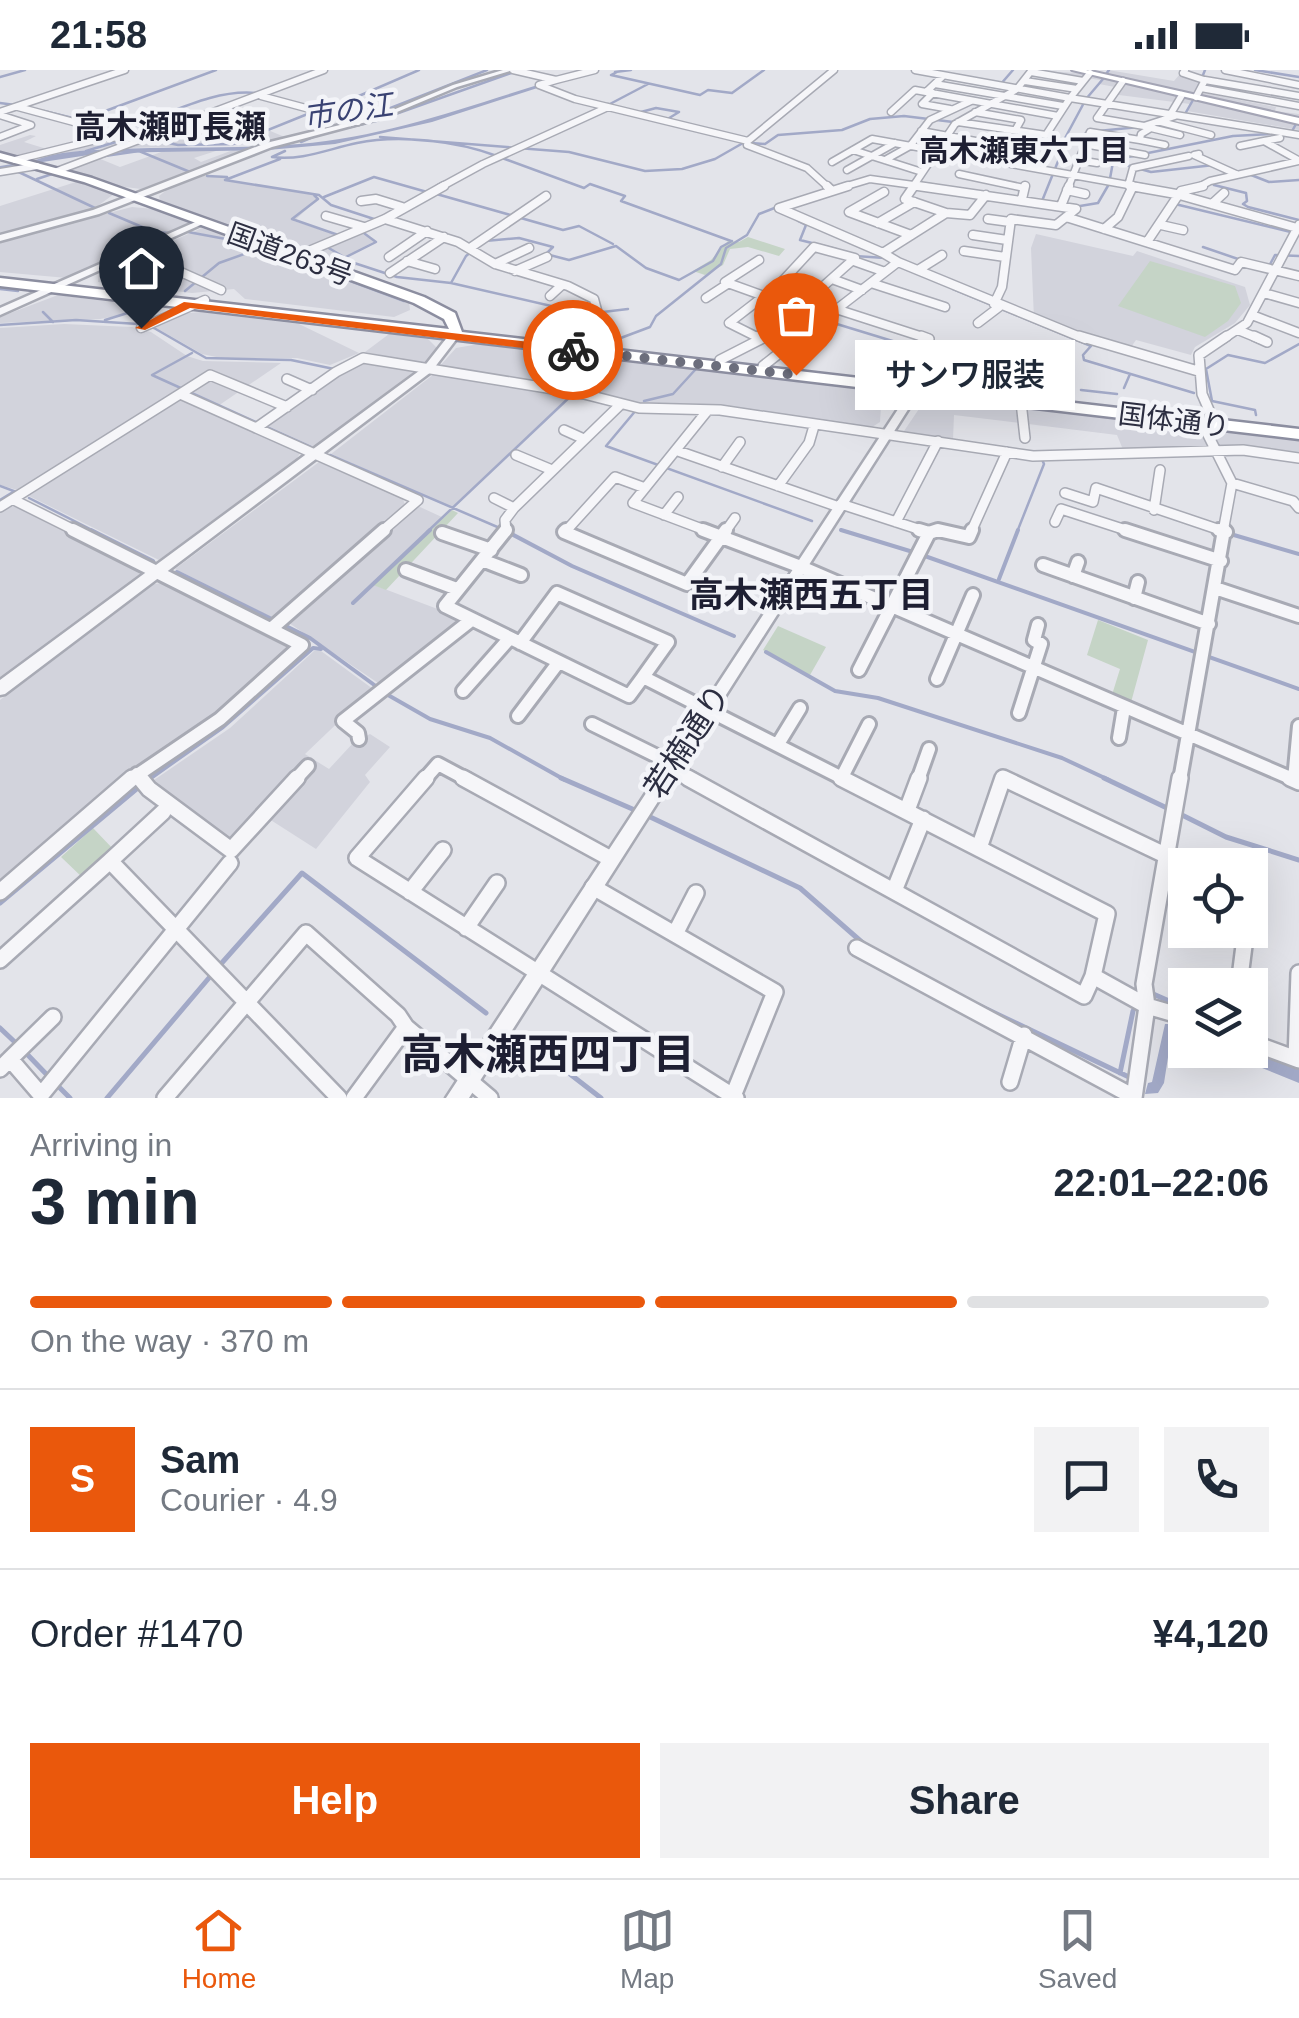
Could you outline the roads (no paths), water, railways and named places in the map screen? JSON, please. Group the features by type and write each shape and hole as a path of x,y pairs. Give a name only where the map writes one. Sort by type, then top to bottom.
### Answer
{"highway":[{"name":"国道263号","path":"0,156 18,167 57,171 305,253 433,306 450,316 454,333"},
{"name":"国道263号","path":"0,279 205,300 454,333"},
{"name":"国道263号","path":"60,286 188,305 454,333"},
{"name":"国体通り","path":"454,333 720,360 1021,402 1299,431"},
{"name":"国体通り","path":"454,333 945,387 1210,421"}],"main road":[{"path":"1076,70 1086,77 1103,73 1182,94 1198,93 1299,121"}],"street":[{"path":"0,114 125,70"},
{"path":"57,171 149,140 324,70"},
{"path":"0,238 135,198 265,147 358,122 472,80 511,70 556,80"},
{"path":"595,70 541,86 749,140"},
{"path":"829,188 807,168 748,145 749,140 834,70"},
{"path":"915,70 1138,112 1293,134"},
{"path":"1185,70 1183,74 1202,79 1299,96"},
{"path":"1225,70 1299,85"},
{"path":"878,223 909,200 914,184 956,123 1018,89 1031,71 1086,77"},
{"path":"943,76 922,104 1021,120"},
{"path":"956,123 1046,134 1086,77"},
{"path":"1202,79 1198,93 1298,106"},
{"path":"1024,80 1077,89"},
{"path":"1090,130 1124,81"},
{"path":"935,84 1064,106"},
{"path":"890,112 915,90 1058,116"},
{"path":"1140,140 1148,127 1177,116 1182,94"},
{"path":"261,96 358,122"},
{"path":"940,107 954,97"},
{"path":"892,162 931,120 971,100"},
{"path":"0,104 81,124 108,138"},
{"path":"305,253 383,220 402,207 608,106"},
{"path":"1016,129 1028,110"},
{"path":"0,114 31,126 0,137"},
{"path":"1097,118 1180,135"},
{"path":"1293,134 1299,121"},
{"path":"1164,123 1212,135"},
{"path":"883,252 942,212 974,141 986,128"},
{"path":"986,158 1002,129"},
{"path":"921,132 992,144"},
{"path":"1062,205 1090,132 1165,145"},
{"path":"1240,146 1293,134"},
{"path":"0,172 108,138 149,140"},
{"path":"856,948 912,981 1135,1090 1147,1006 1144,984 1204,655 1204,623 1215,588 1215,560 1226,534 1232,483 1215,449 1198,371 1200,354 1238,330 1252,316 1296,235 1212,204 872,139 832,162 884,192 942,212 970,215 986,194"},
{"path":"1147,242 1161,226 1176,196 1237,174 1299,161 1289,149 1264,141"},
{"path":"847,170 895,143"},
{"path":"1084,144 1145,155"},
{"path":"924,148 861,180 779,208 883,252 897,263 918,270 976,302 1092,342 1198,371"},
{"path":"853,150 922,172"},
{"path":"1199,154 1194,155 1237,174"},
{"path":"1104,229 1118,217 1135,167 1189,156"},
{"path":"1078,160 1097,163"},
{"path":"959,174 1025,186 1022,198"},
{"path":"861,180 1022,198 1076,209 1056,225 1010,219 996,307 978,323"},
{"path":"1067,190 1086,194"},
{"path":"884,192 848,212 911,235"},
{"path":"1212,204 1224,192"},
{"path":"472,250 546,196"},
{"path":"362,201 376,199 402,207"},
{"path":"366,214 444,237 495,264 594,299 598,312 572,343"},
{"path":"326,216 364,228"},
{"path":"1066,217 1235,270 1240,262 1299,276"},
{"path":"988,219 1010,222"},
{"path":"0,312 203,222"},
{"path":"1161,226 1183,230"},
{"path":"389,257 427,231"},
{"path":"973,235 1007,240"},
{"path":"390,273 444,237"},
{"path":"854,261 810,298 778,286 814,247 854,258 885,272"},
{"path":"495,264 529,248"},
{"path":"964,251 1004,257"},
{"path":"136,252 221,290"},
{"path":"918,270 942,255"},
{"path":"515,271 547,258"},
{"path":"728,283 725,282 759,260"},
{"path":"407,261 435,269"},
{"path":"763,366 897,263"},
{"path":"834,280 862,290"},
{"path":"706,298 728,283"},
{"path":"720,360 763,338 730,324 764,296 728,283"},
{"path":"871,283 945,306"},
{"path":"550,296 562,285"},
{"path":"1264,293 1299,303"},
{"path":"145,326 205,300"},
{"path":"836,309 929,339"},
{"path":"889,326 899,316"},
{"path":"1252,316 1299,333"},
{"path":"1286,328 1296,318"},
{"path":"912,334 921,323"},
{"path":"1238,330 1267,342"},
{"path":"0,689 428,370 454,333"},
{"path":"961,351 968,341"},
{"path":"945,387 944,353 950,348 982,356"},
{"path":"1137,373 1142,356"},
{"path":"259,426 363,358 575,393 637,408 708,410 1041,456 1215,449 1299,458"},
{"path":"0,507 16,501 210,374 287,407"},
{"path":"287,379 312,390"},
{"name":"若楠通り","path":"462,1089 888,433 912,386"},
{"path":"183,392 418,500 276,625"},
{"path":"1021,402 1025,438"},
{"path":"463,691 514,641 557,593 668,642 629,696 514,641 470,622 469,617 445,606 505,529 514,508 620,405"},
{"path":"708,410 633,503 800,567 1297,782 1299,726"},
{"path":"778,486 808,443 814,426"},
{"path":"564,430 584,439"},
{"path":"896,522 938,441"},
{"path":"722,466 740,442"},
{"path":"678,451 928,533 938,530 969,537 1006,452"},
{"path":"516,455 552,470"},
{"path":"1154,510 1160,470"},
{"path":"1065,493 1093,502 1100,472"},
{"path":"645,488 616,477 564,532 687,584 736,518"},
{"path":"1232,483 1292,501 1299,508"},
{"path":"1096,488 1226,534"},
{"path":"664,515 678,497"},
{"path":"494,498 514,508"},
{"path":"0,892 220,719 302,645 276,625 157,572 16,501"},
{"path":"1055,522 1062,510 1215,560"},
{"path":"442,533 521,574"},
{"path":"859,670 928,533"},
{"path":"1073,576 1078,562"},
{"path":"1043,566 1204,623"},
{"path":"406,570 457,589"},
{"path":"1134,598 1138,582"},
{"path":"1215,588 1299,616"},
{"path":"938,679 973,595"},
{"path":"360,738 343,721 380,686 404,674 470,622"},
{"path":"1019,714 1040,644 1034,640 1038,625"},
{"path":"518,716 558,663"},
{"path":"592,724 1084,996 1093,976 1107,914 643,677"},
{"path":"778,744 800,708"},
{"path":"1120,738 1124,708"},
{"path":"842,777 868,724"},
{"path":"907,810 929,748"},
{"path":"593,887 776,992 734,1097 357,858 438,764 611,859"},
{"path":"142,780 231,850 308,766"},
{"path":"979,848 1004,778 1167,856"},
{"path":"0,960 164,812"},
{"path":"894,891 923,818"},
{"path":"410,892 443,850"},
{"path":"110,861 339,1098"},
{"path":"53,1017 13,1057 46,1089 230,863"},
{"path":"466,928 497,882"},
{"path":"674,934 696,893"},
{"path":"165,1098 306,933 398,1015 462,1089 490,1098"},
{"path":"1268,1049 1297,1060 1299,973"},
{"path":"1093,976 1147,1006 1168,1013"},
{"path":"354,1098 406,1027"},
{"path":"1010,1082 1024,1036"}],"water":[{"path":"1168,1024 1164,1083 1158,1093 1145,1094"},
{"path":"1268,1056 1299,1069 1299,1083 1262,1068 1268,1068"}],"waterway":[{"path":"0,77 25,70"},
{"path":"44,111 81,120 216,70"},
{"path":"324,111 419,70"},
{"path":"360,120 487,70"},
{"path":"615,72 631,70"},
{"path":"617,72 611,75 700,95 708,90 732,93 764,70"},
{"path":"1000,85 1013,70"},
{"path":"1106,74 1109,70"},
{"path":"1197,90 1205,70"},
{"path":"1255,70 1299,77"},
{"path":"329,132 376,121 514,72"},
{"path":"1064,140 1086,99 1103,79"},
{"name":"市の江","path":"36,161 102,151 268,148 335,142 429,121 553,82"},
{"path":"608,105 648,84"},
{"path":"127,136 143,128 136,125 195,103 225,94 256,93"},
{"path":"1185,114 1193,100"},
{"path":"0,103 15,105"},
{"path":"641,112 656,108 679,112 666,120"},
{"name":"市の江","path":"146,138 178,145 233,144 315,111"},
{"path":"751,143 765,144 778,135 842,130 870,119 904,116 953,122"},
{"path":"1291,133 1296,124"},
{"path":"1098,131 1139,127"},
{"path":"1042,201 1063,149 1089,131"},
{"path":"301,142 320,134"},
{"path":"1074,207 1098,203 1109,184 1113,162 1118,159 1233,136 1271,134"},
{"path":"1046,136 1064,140"},
{"path":"380,137 406,139"},
{"path":"285,151 272,157 304,156 373,140 406,139"},
{"path":"406,139 419,140"},
{"path":"406,139 419,140"},
{"path":"419,140 569,152 645,171 682,169 715,159 743,143"},
{"path":"419,140 497,156"},
{"name":"市の江","path":"86,151 119,141"},
{"path":"105,156 139,151 190,172"},
{"path":"502,158 584,188 590,184 625,196 621,201 731,241"},
{"path":"280,159 225,180 319,195 331,205 377,220"},
{"path":"1115,162 1151,172 1214,165"},
{"name":"市の江","path":"0,168 24,164"},
{"path":"8,167 95,208"},
{"path":"1246,173 1269,182 1299,180"},
{"path":"37,179 52,174"},
{"path":"207,176 227,177"},
{"path":"324,197 374,177 427,192"},
{"path":"1214,185 1246,193 1247,201 1243,204 1248,207 1299,220"},
{"path":"433,193 563,230 579,226 613,244"},
{"path":"314,195 318,199 292,219 341,236"},
{"path":"1175,204 1299,234"},
{"path":"595,334 618,339 650,327 656,316 721,264 726,248 747,235 759,214 777,207"},
{"path":"109,213 154,232"},
{"path":"798,221 806,225 800,240 836,249"},
{"path":"342,259 376,242 361,231"},
{"path":"137,249 154,232"},
{"path":"154,232 171,233"},
{"path":"188,232 242,242"},
{"path":"451,283 466,256 485,241 519,238 553,247 546,254 569,260 616,246 646,268 679,280 713,261 721,247 732,241"},
{"path":"327,247 344,257"},
{"path":"1203,247 1241,260"},
{"path":"185,291 219,263 261,248 404,301"},
{"path":"1268,268 1275,255 1299,256"},
{"path":"855,256 885,258"},
{"path":"332,264 342,259"},
{"path":"342,259 397,277 451,283"},
{"path":"451,283 586,314 628,309"},
{"path":"0,289 18,291"},
{"path":"756,346 768,341 825,289"},
{"path":"953,289 1091,346 1083,355 1084,360 1194,393"},
{"path":"105,320 147,307"},
{"path":"43,312 53,322"},
{"path":"827,321 899,343 927,346"},
{"path":"0,325 53,322"},
{"path":"53,322 138,324 154,328 206,358 291,360 334,369"},
{"path":"1256,415 1255,410 1212,401 1206,369 1228,355 1265,363 1299,344"},
{"path":"192,353 152,375 311,447"},
{"path":"985,361 1000,368"},
{"path":"644,401 673,394 695,370"},
{"path":"1011,373 1072,389"},
{"path":"1124,388 1130,374"},
{"path":"1081,390 1117,394"},
{"path":"453,508 574,393"},
{"path":"637,409 606,446 812,521"},
{"path":"330,455 453,508"},
{"path":"1017,532 1044,464 1041,457"},
{"path":"0,486 19,493"},
{"path":"0,500 13,492"},
{"path":"29,498 96,532"},
{"path":"427,532 453,508"},
{"path":"453,508 509,532"},
{"path":"91,530 153,561"},
{"path":"353,603 430,530"},
{"path":"504,530 572,566 734,636"},
{"path":"848,532 841,530 913,552"},
{"path":"999,579 1018,530"},
{"path":"1227,533 1299,554"},
{"path":"922,555 1299,689"},
{"path":"177,572 310,638 388,695 430,719 490,738 563,779"},
{"path":"148,780 223,727 313,648 321,649"},
{"path":"766,652 835,691 878,698 1062,758 1109,780"},
{"path":"1104,778 1169,809"},
{"path":"563,779 637,811"},
{"path":"0,903 140,786"},
{"path":"1178,813 1226,837 1299,860"},
{"path":"646,815 800,888 864,944"},
{"path":"220,965 302,873 486,1013"},
{"path":"107,1098 214,972"},
{"path":"1151,993 1168,1000"},
{"path":"978,1005 1120,1073"},
{"path":"1120,1073 1133,1011"},
{"path":"0,1028 19,1046"},
{"path":"522,1037 601,1098"},
{"path":"25,1052 50,1078"},
{"path":"1120,1073 1131,1078"},
{"path":"57,1085 70,1098"}],"place":[{"name":"サンワ服装","path":"796,375"}],"district":[{"name":"高木瀬町長瀬","path":"170,127"},
{"name":"高木瀬東六丁目","path":"1024,151"},
{"name":"高木瀬西五丁目","path":"811,595"},
{"name":"高木瀬西四丁目","path":"548,1054"}]}
